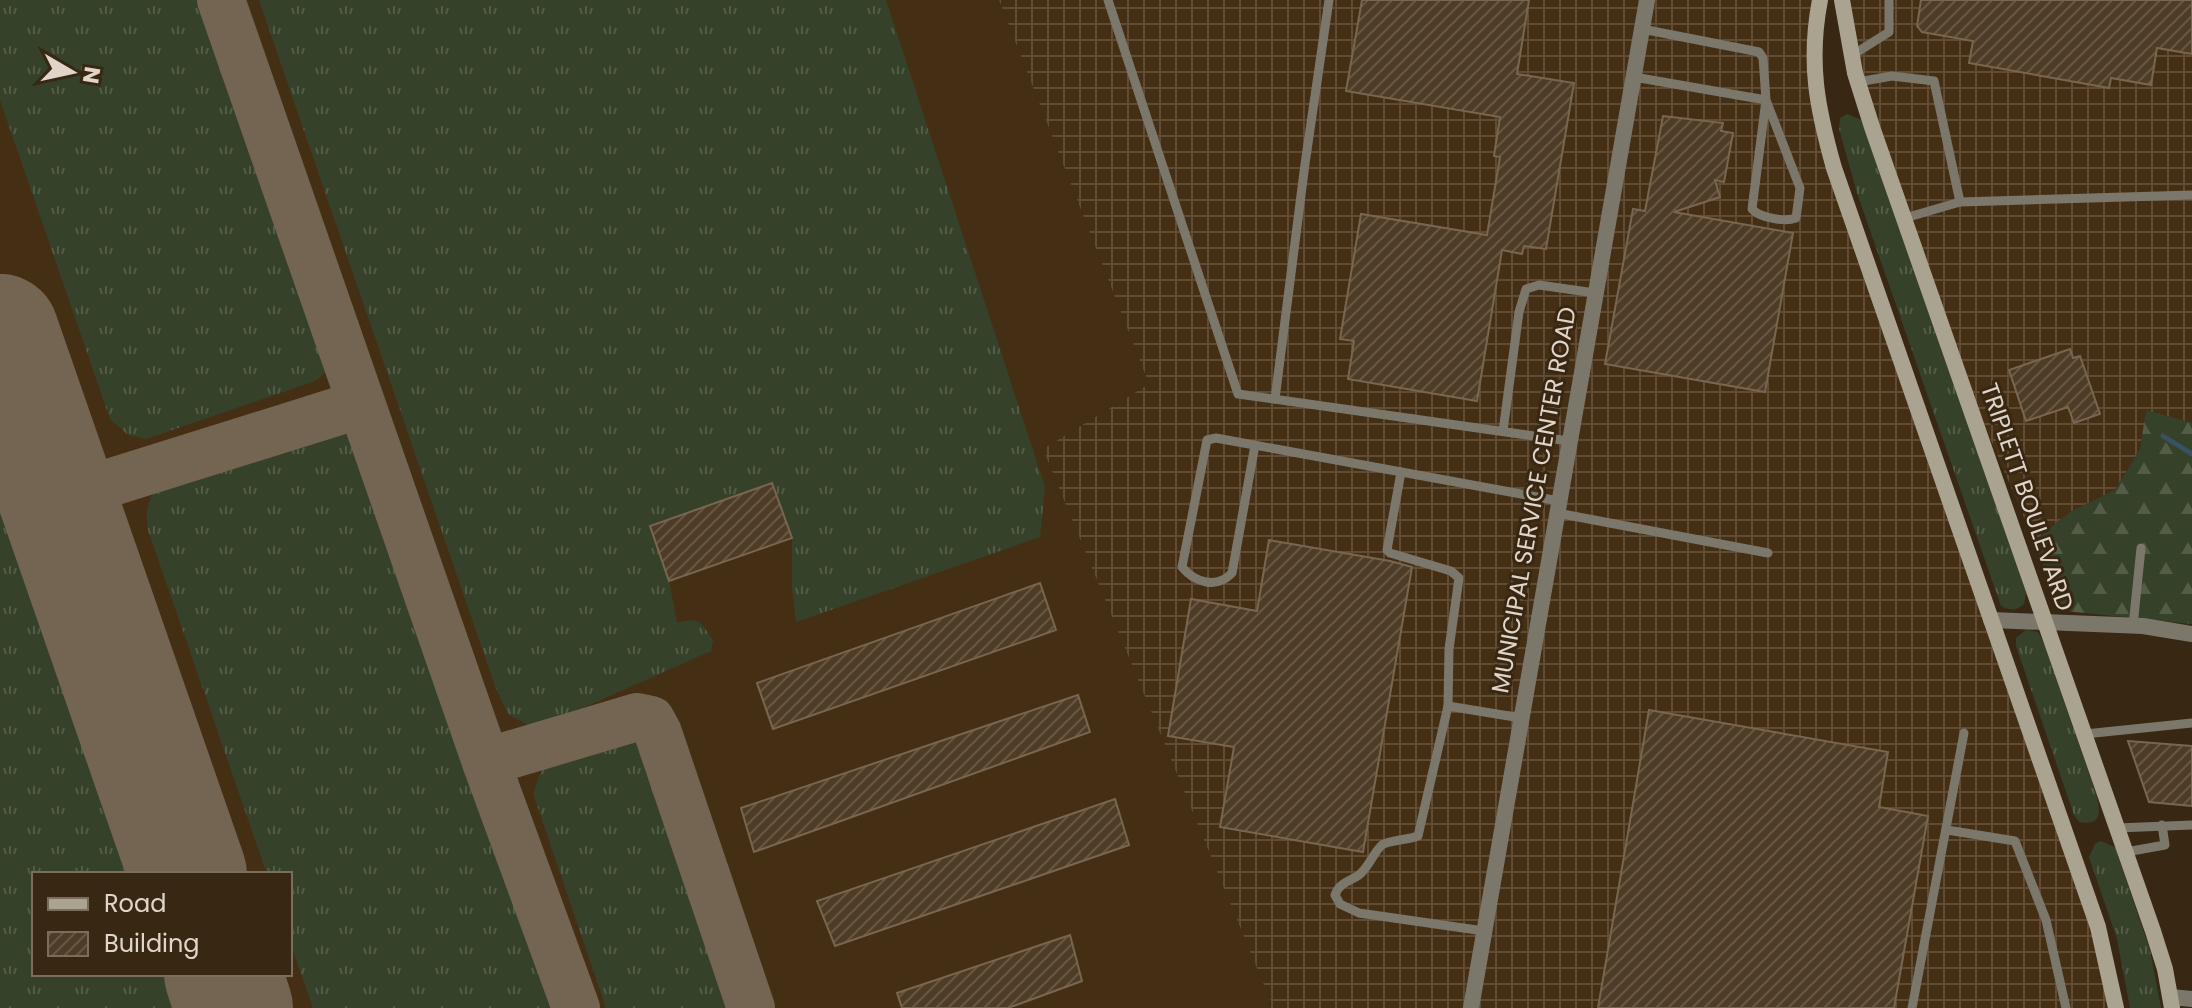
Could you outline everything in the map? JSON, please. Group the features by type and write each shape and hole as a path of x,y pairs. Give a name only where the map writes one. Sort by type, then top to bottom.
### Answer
{"main road":[{"path":"1820,0 1813,35 1814,58 1823,128 1834,168 2098,927 2116,1008"},
{"name":"TRIPLETT BOULEVARD","path":"1842,0 1858,82 2153,931 2172,1002"}],"street":[{"name":"MUNICIPAL SERVICE CENTER ROAD","path":"1471,1008 1647,0"},
{"path":"1991,620 2133,626 2192,634"},
{"path":"2172,1002 2192,999"}],"lane":[{"path":"1108,0 1238,394 1569,441"},
{"path":"1275,399 1329,0"},
{"path":"1851,56 1889,32 1889,0"},
{"path":"1642,29 1755,49 1763,58 1766,100 1752,209 1757,214 1794,220 1800,188 1766,100"},
{"path":"1858,82 1892,76 1934,81 1960,202"},
{"path":"1634,77 1766,100"},
{"path":"1905,218 1960,202 2192,195"},
{"path":"1503,431 1519,312 1526,289 1539,285 1595,293"},
{"path":"1255,445 1232,573 1224,581 1213,583 1190,576 1182,567 1207,440 1216,438 1255,445 1401,472 1768,553"},
{"path":"1401,472 1387,550 1451,571 1459,578 1449,649 1448,706 1418,836 1381,845 1367,867 1343,883 1335,895 1340,904 1359,913 1484,931"},
{"path":"2133,626 2141,548"},
{"path":"1448,706 1521,718"},
{"path":"2085,734 2192,723"},
{"path":"1912,1008 1964,733"},
{"path":"2126,852 2165,845 2162,825"},
{"path":"2117,828 2192,825"},
{"path":"1947,830 2015,841 2046,920 2066,1008"}],"shaded area":[{"path":"0,0 999,0 1149,384 1043,449 1269,990 1270,1008 0,1008"},
{"path":"999,0 1820,0 1817,96 2020,702 2116,1008 1270,1008 1271,1002 1043,449 1149,384"},
{"path":"1842,0 2192,0 2192,423 2146,411 2140,449 2115,490 2070,512 2034,541 1943,328 1872,127"}],"green space":[{"path":"0,0 218,0 334,336 334,356 321,377 146,439 128,435 110,419 0,100"},
{"path":"259,0 886,0 1045,487 1040,537 796,622 792,538 772,483 650,526 669,581 677,623 690,620 699,622 713,640 711,651 535,729 508,714 495,686"},
{"path":"1847,114 1862,120 2026,592 2024,604 2016,609 2001,606 1857,193 1839,129 1840,118"},
{"path":"2146,410 2192,423 2192,624 2065,611 2058,602 2034,541 2070,512 2115,490 2140,449"},
{"path":"332,425 356,431 365,439 372,450 565,1008 313,1008 292,948 292,872 266,872 148,530 149,502 167,481"},
{"path":"0,480 136,872 32,872 32,976 172,976 183,1008 0,1008"},
{"path":"2026,630 2038,632 2045,645 2096,794 2099,811 2092,822 2079,822 2074,815 2016,646 2016,638"},
{"path":"622,730 645,739 659,762 743,1008 606,1008 533,793 552,755"},
{"path":"2100,841 2115,847 2150,950 2161,1008 2130,1008 2117,939 2089,857 2095,844"}],"building":[{"path":"1362,0 1529,0 1517,74 1574,83 1546,249 1524,246 1522,254 1502,250 1477,401 1348,379 1354,341 1340,339 1361,214 1487,235 1500,157 1494,156 1500,117 1346,91"},
{"path":"1921,0 2192,0 2192,54 2157,48 2151,85 2111,78 2109,88 1969,63 1973,41 1922,32 1917,26"},
{"path":"1663,116 1723,123 1721,131 1733,133 1724,182 1715,180 1720,197 1674,212 1793,233 1765,392 1605,364 1633,209 1645,211"},
{"path":"2070,349 2073,358 2080,356 2100,414 2074,423 2068,407 2026,421 2009,370"},
{"path":"772,483 792,538 669,581 650,526"},
{"path":"1269,540 1412,567 1363,852 1220,827 1234,747 1168,736 1191,599 1257,611"},
{"path":"1040,583 1056,630 773,729 757,683"},
{"path":"1078,695 1090,732 754,852 741,808"},
{"path":"1649,710 1888,752 1879,807 1928,816 1894,1008 1598,1008"},
{"path":"2128,741 2192,746 2192,806 2149,802"},
{"path":"1115,799 1129,845 835,946 817,901"},
{"path":"1070,935 1082,981 1008,1008 902,1008 897,993"}],"waterway":[{"path":"2163,436 2192,454"}],"taxiway":[{"path":"221,0 486,762 576,1008"},
{"path":"58,499 361,404"},
{"path":"486,762 637,717 651,720 751,1008"}],"runway":[{"path":"0,333 187,872"},
{"path":"224,976 234,1008"}]}
